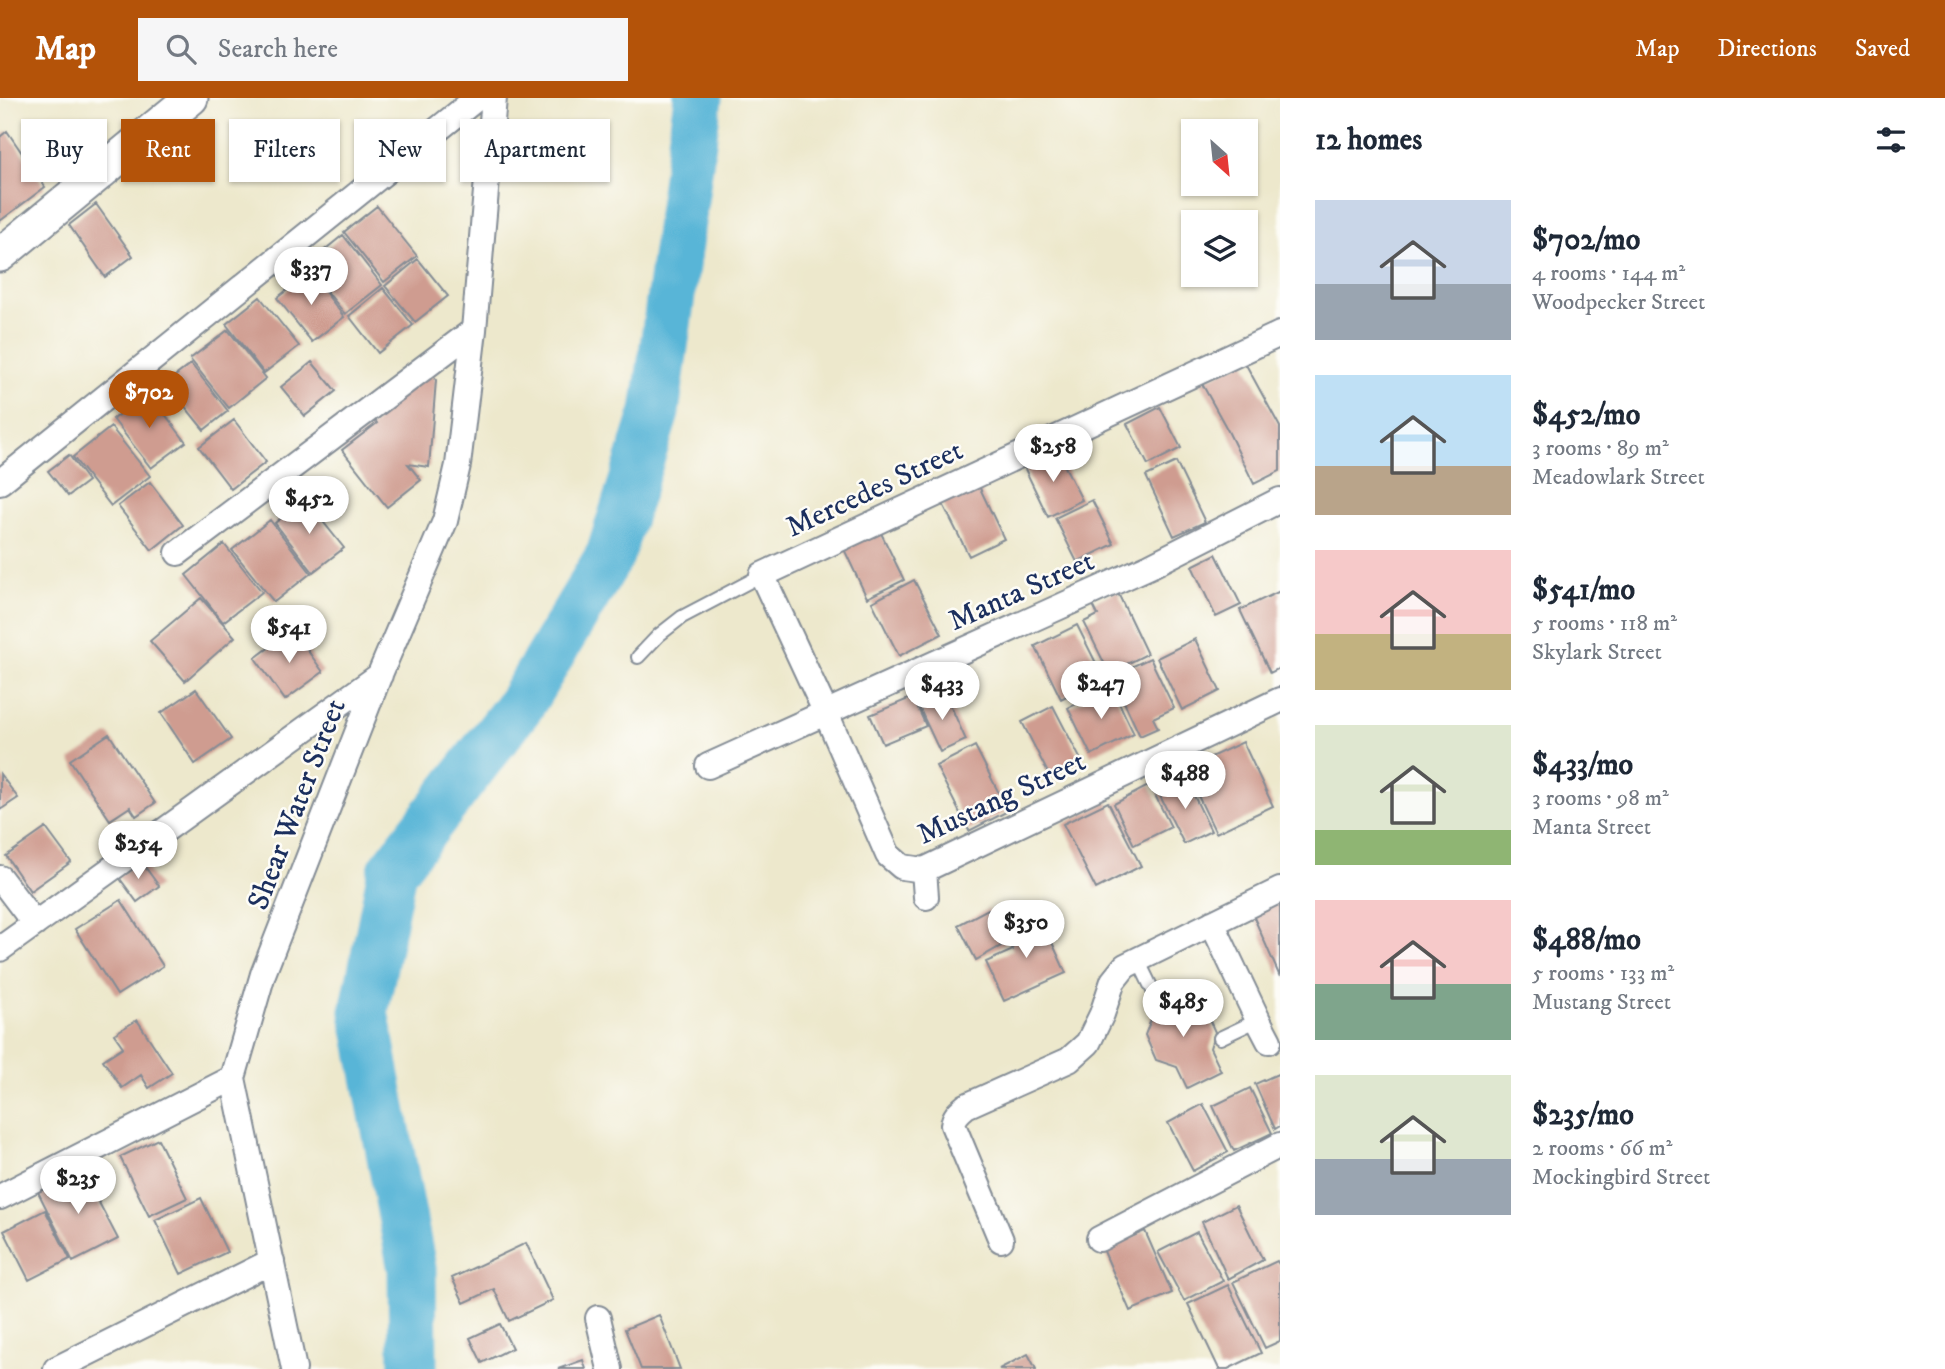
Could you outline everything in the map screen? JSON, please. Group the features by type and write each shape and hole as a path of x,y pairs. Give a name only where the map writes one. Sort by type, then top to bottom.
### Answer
{"street":[{"path":"0,256 191,98"},
{"path":"0,482 477,98"},
{"name":"Shear Water Street","path":"294,1369 233,1078 264,974 380,674 445,521 458,465 474,330 494,98"},
{"path":"178,553 474,330"},
{"name":"Mercedes Street","path":"762,575 1280,334"},
{"name":"Manta Street","path":"708,766 1150,566 1280,500"},
{"name":"Mustang Street","path":"762,575 888,855 902,867 924,870 1280,700"},
{"path":"0,948 380,674"},
{"path":"924,870 926,897"},
{"path":"0,877 35,924"},
{"path":"1001,1240 953,1125 959,1111 1069,1059 1088,1043 1102,1014 1113,981 1125,965 1280,890"},
{"path":"1212,923 1264,1030"},
{"path":"0,1197 233,1078"},
{"path":"1099,1239 1280,1145"},
{"path":"56,1369 272,1261"},
{"path":"598,1318 610,1369"}],"lane":[{"path":"638,657 659,635 682,617 762,575"},
{"path":"1138,958 1157,999"},
{"path":"1220,1038 1264,1030"}],"building":[{"path":"7,131 21,152 21,182 42,182 45,187 0,221 0,137"},
{"path":"96,204 133,256 105,277 69,225"},
{"path":"377,206 417,256 384,282 344,232"},
{"path":"343,235 382,285 345,314 306,265"},
{"path":"418,259 448,296 415,322 385,286"},
{"path":"310,272 344,317 312,342 277,298"},
{"path":"383,288 413,325 378,353 349,316"},
{"path":"260,297 299,346 264,373 226,324"},
{"path":"228,330 266,378 229,408 190,359"},
{"path":"1244,361 1280,427 1280,471 1254,484 1201,382"},
{"path":"312,362 336,391 305,416 281,387"},
{"path":"191,364 228,411 204,430 166,383"},
{"path":"430,372 436,380 429,467 408,464 421,480 387,507 342,450 377,423 372,417"},
{"path":"148,392 186,442 151,468 113,419"},
{"path":"1160,407 1181,448 1148,465 1127,424"},
{"path":"234,420 266,462 231,489 199,447"},
{"path":"111,427 150,476 111,506 73,457"},
{"path":"1057,451 1082,500 1048,517 1024,467"},
{"path":"69,455 88,481 68,496 48,471"},
{"path":"1176,462 1205,522 1174,536 1146,476"},
{"path":"150,482 183,525 152,550 118,506"},
{"path":"977,482 1004,539 969,556 941,500"},
{"path":"305,499 344,548 313,572 275,523"},
{"path":"1092,500 1114,544 1077,562 1055,518"},
{"path":"270,520 311,573 274,602 232,550"},
{"path":"879,529 904,580 867,598 843,547"},
{"path":"224,544 262,592 223,622 186,575"},
{"path":"1216,554 1241,605 1216,617 1192,566"},
{"path":"914,580 942,634 899,656 872,602"},
{"path":"1117,591 1147,654 1109,673 1084,622 1098,615 1092,603"},
{"path":"1280,591 1280,668 1270,673 1240,610"},
{"path":"201,598 235,637 185,681 150,641"},
{"path":"1077,625 1103,677 1061,699 1035,646"},
{"path":"293,630 323,672 285,700 255,658"},
{"path":"1195,639 1220,691 1182,710 1157,658"},
{"path":"1150,658 1174,708 1153,718 1158,728 1140,736 1112,676"},
{"path":"1111,686 1134,734 1091,755 1068,708"},
{"path":"196,689 231,739 195,764 161,713"},
{"path":"945,693 966,740 940,752 918,705"},
{"path":"913,697 926,726 883,744 870,715"},
{"path":"1053,706 1081,760 1050,777 1022,722"},
{"path":"109,734 155,803 136,816 130,807 110,820 70,760"},
{"path":"1243,742 1273,806 1216,833 1185,769"},
{"path":"975,746 1008,811 969,831 936,766"},
{"path":"0,774 18,798 0,810"},
{"path":"1186,779 1211,831 1184,844 1158,792"},
{"path":"1150,785 1171,827 1134,845 1114,804"},
{"path":"1108,802 1141,866 1096,889 1063,824"},
{"path":"46,828 71,862 30,891 6,856"},
{"path":"140,860 159,886 137,902 118,876"},
{"path":"121,900 163,966 117,995 75,929"},
{"path":"1280,900 1280,977 1252,913"},
{"path":"988,909 1006,943 976,960 958,925"},
{"path":"1040,916 1066,973 1004,1001 986,962 1013,950 1004,932"},
{"path":"1181,991 1186,1002 1204,1008 1215,1032 1210,1048 1221,1071 1187,1088 1177,1067 1156,1060 1145,1035 1152,1017 1148,1008"},
{"path":"137,1020 172,1073 149,1088 141,1075 122,1088 103,1060 123,1047 114,1034"},
{"path":"1280,1073 1280,1126 1275,1129 1255,1084"},
{"path":"1250,1088 1272,1133 1234,1151 1213,1106"},
{"path":"1203,1104 1228,1152 1193,1171 1168,1123"},
{"path":"158,1139 187,1198 149,1216 120,1157"},
{"path":"82,1170 118,1239 73,1262 38,1192"},
{"path":"201,1198 227,1252 181,1274 155,1220"},
{"path":"1236,1205 1263,1260 1228,1279 1202,1222"},
{"path":"45,1210 70,1259 29,1280 4,1231"},
{"path":"1145,1231 1172,1293 1130,1311 1103,1249"},
{"path":"1197,1232 1223,1281 1184,1301 1158,1252"},
{"path":"526,1243 553,1300 509,1321 494,1289 464,1303 452,1278"},
{"path":"1277,1261 1280,1266 1280,1341 1265,1348 1233,1282"},
{"path":"1228,1285 1261,1353 1228,1369 1219,1369 1188,1304"},
{"path":"659,1315 680,1369 641,1369 625,1329"},
{"path":"500,1324 512,1348 482,1363 470,1338"},
{"path":"1028,1354 1036,1369 999,1369"},
{"path":"583,1360 586,1369 558,1369"}],"waterway":[{"path":"413,1369 412,1269 364,1012 392,871 521,704 610,555 655,412 698,98"}]}
